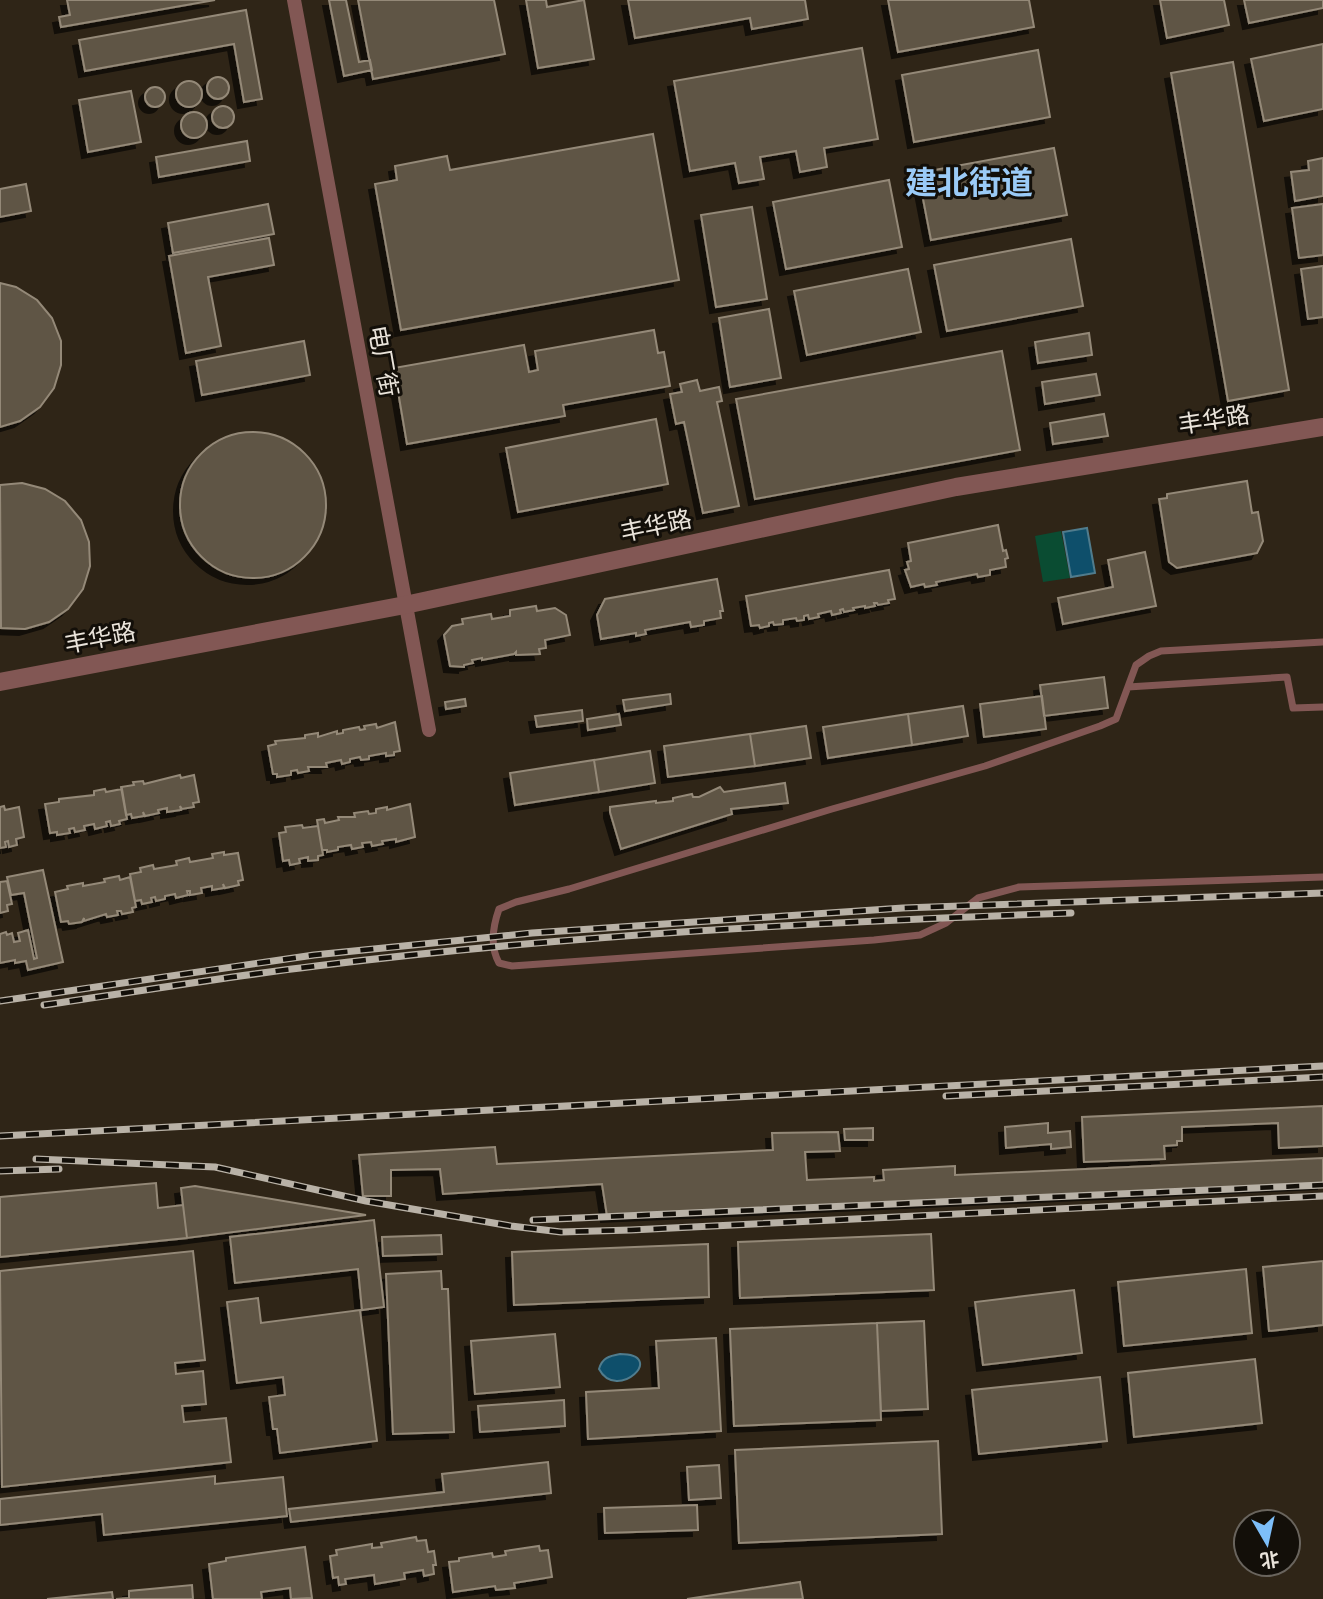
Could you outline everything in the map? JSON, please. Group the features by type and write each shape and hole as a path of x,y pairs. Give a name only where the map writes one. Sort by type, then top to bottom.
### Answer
{"street":[{"name":"电厂街","path":"294,0 429,730"},
{"name":"丰华路","path":"0,682 405,605 956,487 1323,426"}],"lane":[{"path":"1323,642 1161,651 1136,665 1116,719 985,766 832,809 569,889 516,902 499,909 495,922 494,953 499,963 512,965 874,940 920,935 946,923 978,898 1019,887 1323,877"},
{"path":"1128,687 1287,677 1293,708 1323,707"}],"green space":[{"path":"1061,531 1070,578 1043,582 1035,536"}],"water":[{"path":"1087,528 1095,573 1071,577 1063,532"},
{"path":"620,1354 634,1356 639,1361 639,1368 626,1379 617,1381 607,1378 599,1369 600,1365 606,1358"}],"building":[{"path":"67,0 215,0 61,27 59,17 70,15"},
{"path":"329,0 346,0 359,62 370,60 372,70 344,76"},
{"path":"358,0 494,0 505,54 373,79"},
{"path":"526,0 546,0 547,7 584,0 594,59 538,68"},
{"path":"628,0 805,0 808,19 752,29 750,18 635,38"},
{"path":"888,0 1029,0 1034,27 898,52"},
{"path":"1160,0 1224,0 1229,25 1167,38"},
{"path":"1244,0 1323,0 1323,8 1249,23"},
{"path":"246,10 262,99 244,102 234,44 85,71 79,40"},
{"path":"1323,44 1323,109 1264,121 1251,59"},
{"path":"862,48 878,139 824,148 827,167 800,172 796,151 760,157 764,179 739,183 735,163 690,171 674,81"},
{"path":"1038,50 1050,117 914,142 902,75"},
{"path":"1233,62 1289,390 1228,401 1171,73"},
{"path":"218,77 228,84 229,88 222,98 218,99 208,92 207,88 214,78"},
{"path":"189,81 198,85 202,94 198,103 189,107 180,103 176,94 180,85"},
{"path":"151,87 159,87 165,97 159,107 151,107 145,101 145,93"},
{"path":"131,91 141,142 88,152 79,100"},
{"path":"223,106 233,113 234,117 227,127 223,128 213,121 212,117 219,107"},
{"path":"194,112 203,116 207,125 203,134 194,138 185,134 181,125 185,116"},
{"path":"653,134 679,280 401,330 375,184 397,180 395,166 447,156 450,170"},
{"path":"247,141 250,161 159,177 156,157"},
{"path":"1054,148 1067,215 931,240 918,173"},
{"path":"1323,158 1323,196 1295,201 1291,172 1309,170 1308,161"},
{"path":"889,180 902,247 786,269 773,202"},
{"path":"26,184 31,211 0,217 0,189"},
{"path":"268,204 274,234 173,253 168,223"},
{"path":"1323,204 1323,255 1299,258 1292,208"},
{"path":"752,207 767,299 716,307 701,215"},
{"path":"269,238 274,265 208,277 221,346 186,353 169,256"},
{"path":"1071,239 1083,306 947,331 934,265"},
{"path":"1323,266 1323,317 1308,319 1301,269"},
{"path":"908,269 921,332 807,355 794,291"},
{"path":"0,283 16,287 37,300 52,318 61,341 61,365 54,388 40,407 20,421 0,427"},
{"path":"769,309 781,378 730,387 719,318"},
{"path":"654,330 658,353 664,352 670,386 563,405 565,416 407,444 394,368 524,345 529,372 538,370 535,351"},
{"path":"1089,333 1092,355 1038,363 1035,342"},
{"path":"304,341 310,375 202,395 196,361"},
{"path":"1002,351 1020,450 755,499 736,399"},
{"path":"1096,374 1100,395 1045,404 1042,382"},
{"path":"697,380 700,391 719,387 722,401 717,402 739,506 703,513 684,422 676,424 670,394 682,392 680,384"},
{"path":"1104,414 1108,436 1053,444 1050,423"},
{"path":"656,419 668,484 518,512 506,448"},
{"path":"253,432 281,438 304,454 320,477 326,505 320,533 304,556 281,572 253,578 225,572 202,556 186,533 180,505 186,477 202,454 225,438"},
{"path":"1247,481 1252,513 1258,512 1263,541 1257,553 1177,568 1169,562 1159,499 1167,498 1167,494"},
{"path":"22,483 45,489 65,501 81,520 89,542 90,566 83,589 68,609 49,622 25,629 1,628 0,485"},
{"path":"998,525 1003,551 1006,550 1008,558 1005,559 1006,567 990,570 990,575 978,577 977,574 936,582 937,585 911,587 905,570 909,569 907,562 911,561 908,543"},
{"path":"1145,552 1156,606 1063,624 1058,598 1113,587 1108,560"},
{"path":"889,570 895,599 888,600 889,603 874,603 875,606 853,608 854,610 844,612 843,609 840,610 841,613 832,615 831,611 809,619 808,615 804,616 804,620 783,620 783,624 774,625 773,622 760,628 759,625 751,626 746,596"},
{"path":"717,579 723,611 720,611 721,618 704,621 704,625 691,627 690,622 645,630 646,634 636,636 636,633 601,639 597,615 605,599"},
{"path":"536,606 537,611 555,608 566,615 570,635 545,640 546,648 539,649 540,654 516,655 516,652 472,660 473,663 464,667 450,666 444,635 452,626 463,624 462,619 491,614 492,619 510,616 510,610"},
{"path":"1104,677 1108,708 1044,716 1040,685"},
{"path":"670,694 671,704 625,711 623,700"},
{"path":"1042,696 1046,729 984,737 980,704"},
{"path":"465,699 466,706 446,709 445,702"},
{"path":"963,706 968,736 912,745 908,714"},
{"path":"582,710 583,721 537,727 535,716"},
{"path":"619,714 621,725 588,730 587,719"},
{"path":"908,714 912,745 828,758 823,727"},
{"path":"395,722 400,751 394,752 394,755 386,756 386,753 361,760 360,757 342,764 341,760 326,763 327,767 308,767 309,771 291,771 291,775 277,777 277,774 273,774 268,746 276,744 275,741 305,738 305,735 318,733 318,737 337,731 337,734 343,733 343,730 359,727 360,730 365,729 364,726 376,724 377,728"},
{"path":"806,726 811,758 755,766 750,734"},
{"path":"750,734 755,766 668,777 664,746"},
{"path":"650,751 655,783 599,792 594,760"},
{"path":"594,760 599,792 515,805 510,773"},
{"path":"180,775 181,778 194,775 199,802 193,803 194,807 182,809 180,806 181,810 167,812 167,808 145,816 143,812 144,816 132,818 131,814 126,815 121,787 134,785 133,782 143,781 144,784"},
{"path":"785,783 788,803 731,809 732,814 621,849 610,812 610,807 673,801 673,798 692,794 693,797 699,797 720,787 724,792"},
{"path":"105,789 106,792 122,789 127,819 111,826 110,821 106,822 107,826 95,829 94,824 84,826 85,830 75,832 74,828 69,829 70,833 50,833 45,804 59,802 59,799 94,795 94,791"},
{"path":"410,804 415,837 396,842 396,839 382,841 383,844 372,846 371,842 362,843 363,847 352,849 351,845 327,852 322,850 317,820 324,819 325,823 339,820 338,817 355,817 354,813 376,813 376,809 387,807 387,810"},
{"path":"4,806 5,810 19,807 24,837 16,839 17,845 9,847 8,841 5,842 6,847 0,848 0,807"},
{"path":"302,825 303,828 318,826 323,855 318,856 318,860 308,861 308,857 299,859 300,863 290,865 289,860 283,861 279,833 286,832 285,827"},
{"path":"224,852 224,855 238,853 243,880 238,881 239,885 225,888 223,884 224,888 212,890 212,886 201,888 202,893 190,895 190,891 187,891 188,895 176,898 175,894 156,901 155,897 151,898 152,902 142,904 141,900 135,901 130,874 141,872 140,868 153,865 154,869 177,865 176,861 189,858 190,862 213,858 212,854"},
{"path":"43,870 63,962 28,970 26,961 0,963 0,934 6,932 7,935 12,933 14,942 20,941 18,933 28,930 34,959 37,958 24,893 11,895 7,877"},
{"path":"119,876 120,880 130,877 136,907 132,908 133,912 122,914 117,911 118,915 107,917 106,914 84,921 84,918 82,922 69,924 68,921 61,922 55,892 68,889 67,886 105,882 104,879"},
{"path":"7,881 12,904 7,905 8,911 0,913 0,882"},
{"path":"1323,1106 1323,1146 1279,1148 1278,1123 1182,1127 1182,1141 1177,1141 1177,1145 1164,1146 1165,1159 1084,1162 1082,1117"},
{"path":"1048,1123 1048,1133 1070,1131 1071,1147 1051,1149 1051,1144 1006,1148 1005,1127"},
{"path":"873,1128 873,1140 845,1140 844,1129"},
{"path":"838,1132 840,1151 805,1152 807,1180 874,1177 874,1181 884,1180 883,1170 955,1166 955,1175 1323,1158 1323,1183 607,1216 602,1184 443,1194 440,1169 391,1170 391,1196 363,1196 359,1155 495,1147 497,1164 773,1150 772,1133"},
{"path":"156,1183 158,1208 183,1205 187,1238 0,1257 0,1197"},
{"path":"195,1186 366,1215 187,1238 181,1188"},
{"path":"374,1220 384,1307 362,1310 358,1269 235,1283 230,1237"},
{"path":"931,1234 934,1290 740,1298 738,1242"},
{"path":"441,1235 442,1254 383,1256 382,1237"},
{"path":"708,1244 709,1297 514,1305 512,1252"},
{"path":"193,1251 205,1360 175,1363 176,1374 203,1371 206,1404 182,1406 184,1422 226,1418 231,1462 2,1487 0,1271"},
{"path":"1323,1261 1323,1325 1269,1331 1263,1267"},
{"path":"1246,1269 1252,1333 1124,1346 1118,1282"},
{"path":"441,1271 442,1289 448,1289 454,1432 393,1434 386,1274"},
{"path":"1074,1290 1082,1353 983,1365 975,1302"},
{"path":"258,1298 261,1323 360,1310 377,1441 280,1453 277,1429 273,1429 269,1397 285,1395 283,1377 237,1383 227,1302"},
{"path":"924,1321 928,1409 881,1411 877,1323"},
{"path":"877,1323 881,1420 734,1426 730,1329"},
{"path":"555,1334 560,1387 475,1394 471,1341"},
{"path":"716,1338 721,1431 588,1439 586,1392 659,1388 656,1341"},
{"path":"1255,1359 1262,1423 1134,1437 1128,1373"},
{"path":"1100,1377 1107,1441 979,1454 972,1390"},
{"path":"564,1400 565,1426 480,1432 478,1406"},
{"path":"938,1441 942,1534 739,1543 735,1450"},
{"path":"548,1462 551,1493 291,1522 289,1509 444,1492 442,1474"},
{"path":"719,1465 721,1498 689,1500 687,1467"},
{"path":"215,1476 215,1484 283,1477 287,1516 104,1535 102,1514 0,1525 0,1499"},
{"path":"697,1505 698,1530 605,1533 604,1508"},
{"path":"416,1537 417,1541 426,1540 428,1552 434,1551 434,1574 424,1576 423,1570 404,1573 405,1579 375,1584 374,1575 345,1579 346,1584 339,1585 338,1577 333,1578 330,1556 337,1555 336,1550 372,1544 372,1548 382,1547 381,1543"},
{"path":"539,1546 540,1551 548,1550 552,1577 514,1583 515,1588 496,1590 495,1586 453,1592 449,1562 492,1553 493,1557 506,1555 505,1551"},
{"path":"305,1547 312,1598 291,1599 290,1588 261,1592 262,1599 213,1599 209,1564 226,1561 226,1558"},
{"path":"800,1582 803,1599 687,1599"},
{"path":"192,1585 193,1599 116,1599 129,1598 129,1591"},
{"path":"112,1592 113,1599 47,1599"}],"railway":[{"path":"0,1001 314,955 532,933 903,908 1323,893"},
{"path":"44,1005 282,970 504,946 787,926 1071,913"},
{"path":"0,1136 1323,1066"},
{"path":"946,1096 1323,1077"},
{"path":"36,1159 215,1167 366,1201 561,1232 1323,1196"},
{"path":"0,1171 59,1169"},
{"path":"533,1220 1323,1185"}],"district":[{"name":"建北街道","path":"969,183"}]}
